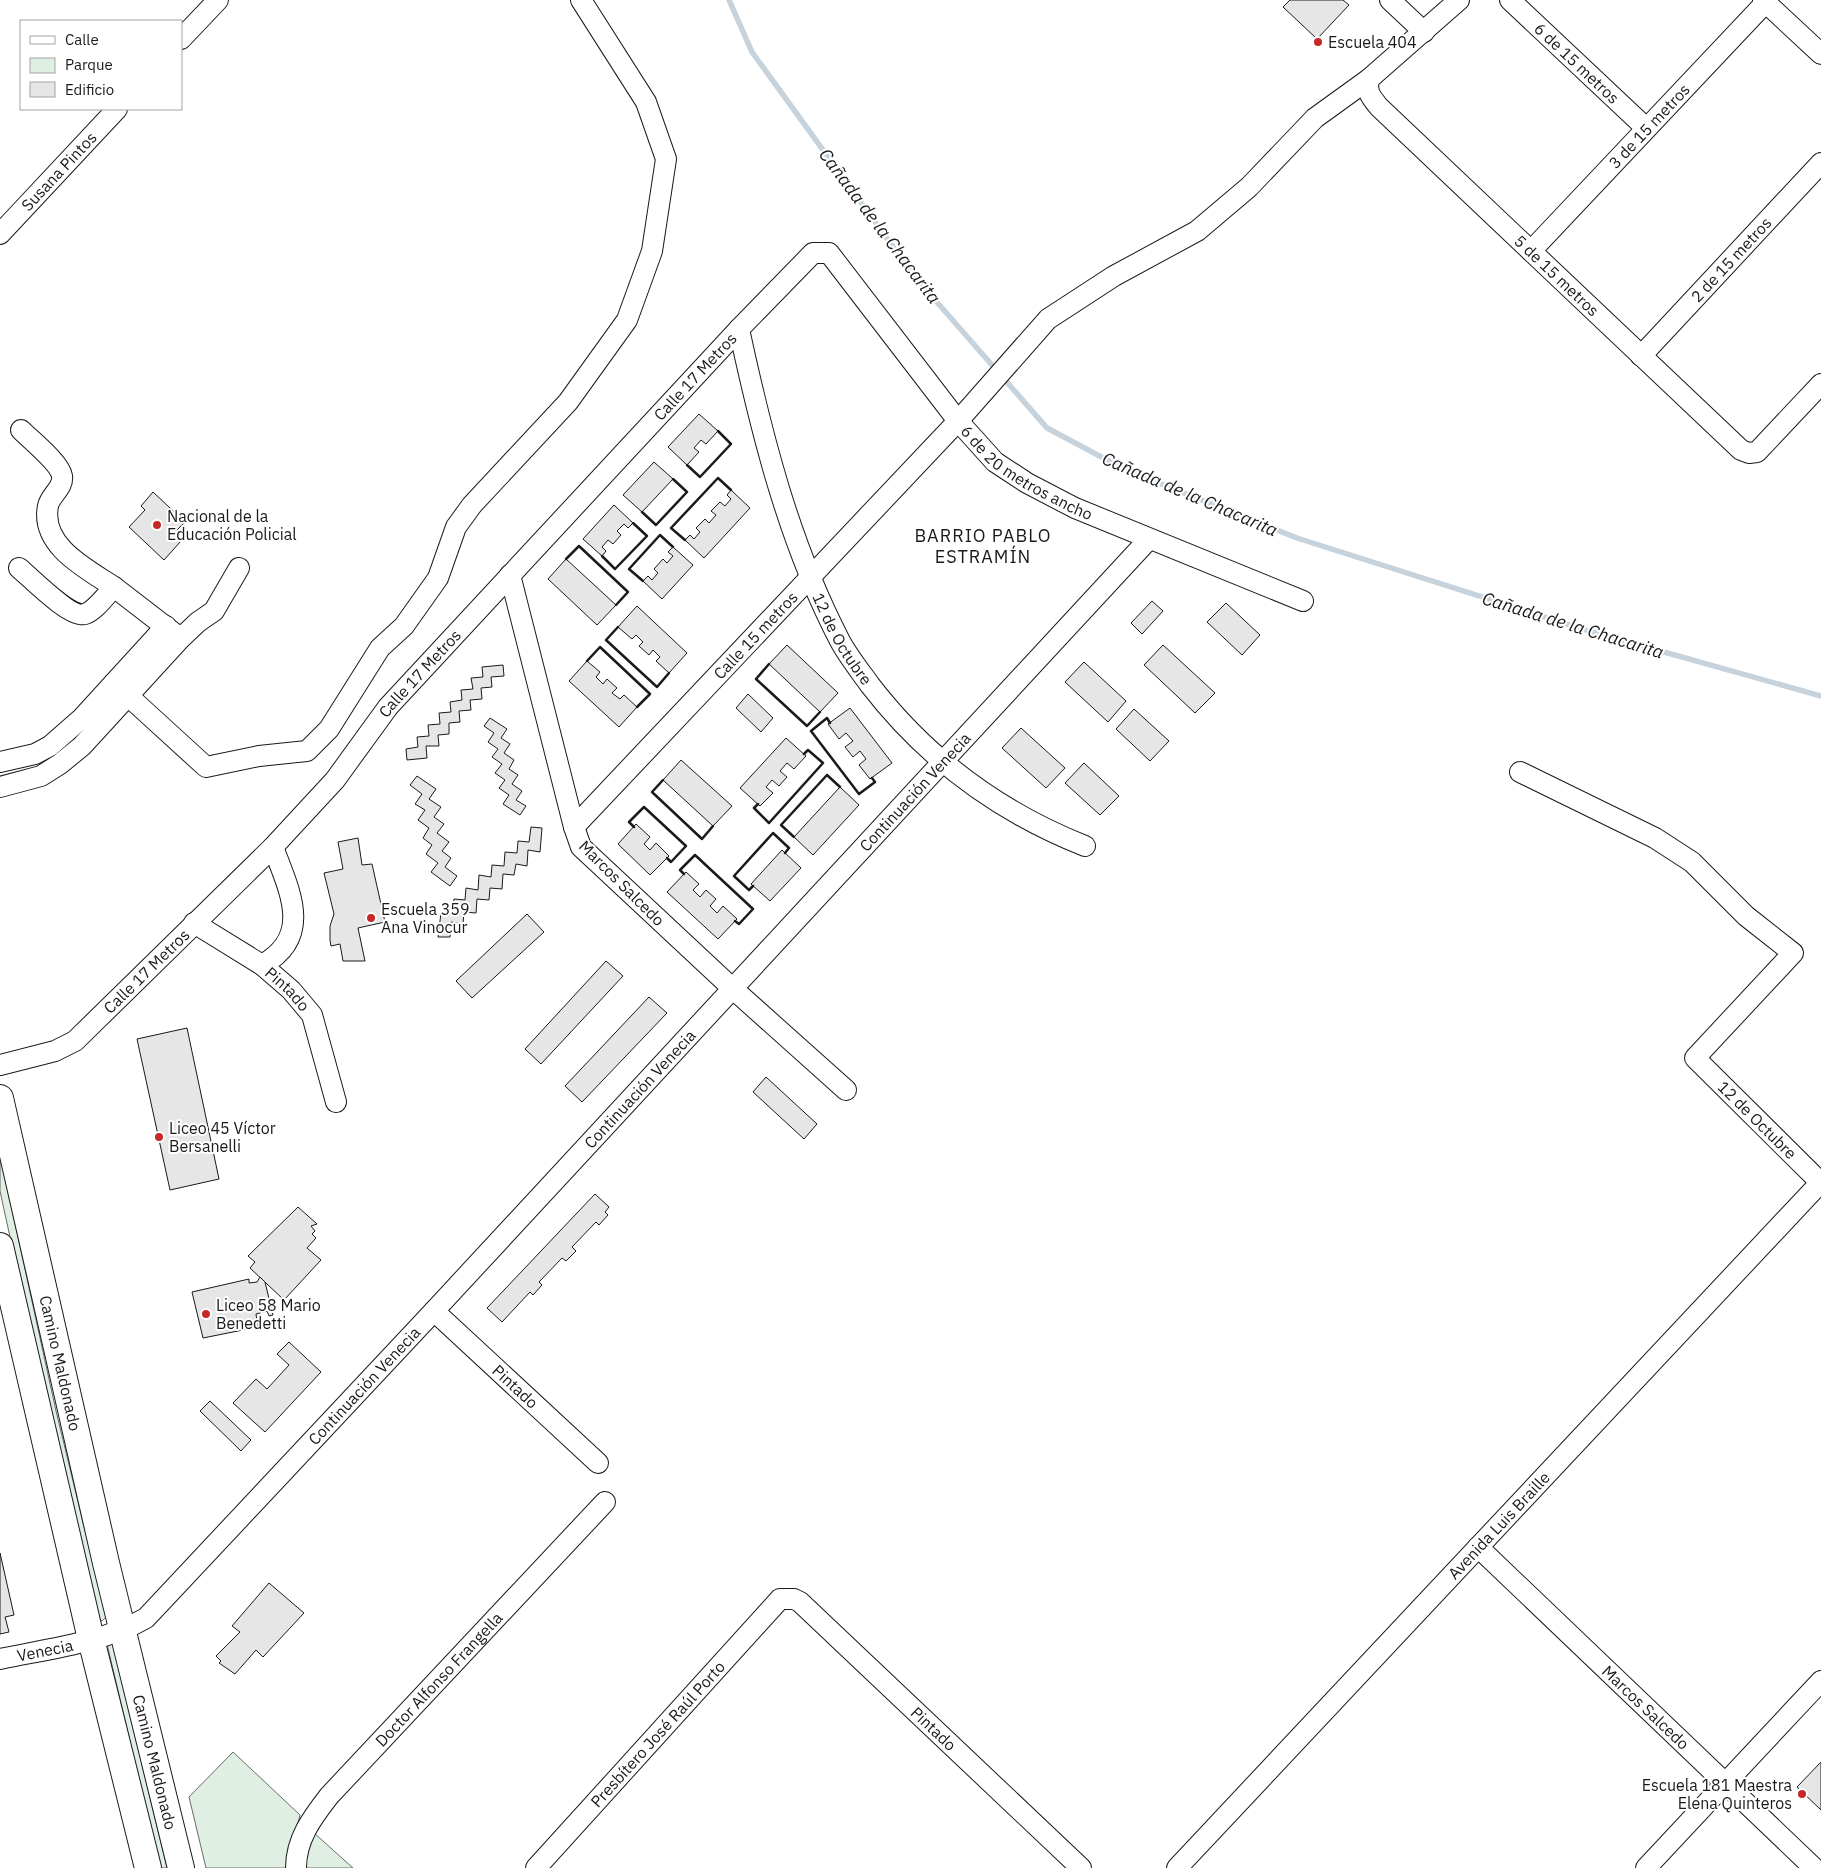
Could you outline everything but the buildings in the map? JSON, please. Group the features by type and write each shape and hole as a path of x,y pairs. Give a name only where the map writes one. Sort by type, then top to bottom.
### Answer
{"main road":[{"name":"Camino Maldonado","path":"0,1098 104,1553 182,1868"},
{"name":"Camino Maldonado","path":"0,1246 91,1639 148,1868"}],"street":[{"path":"182,38 218,0"},
{"path":"121,689 206,767 259,756 307,751 329,729 380,648 404,626 438,578 456,527 472,505 568,402 626,320 652,251 666,159 646,102 580,0"},
{"path":"1390,0 1424,32"},
{"name":"Calle 15 metros","path":"574,827 809,576 958,421 1048,319 1114,276 1197,231 1249,187 1315,118 1369,86 1459,0"},
{"name":"6 de 15 metros","path":"1510,0 1646,128"},
{"path":"1766,1 1821,54"},
{"name":"3 de 15 metros","path":"1531,251 1766,1"},
{"name":"5 de 15 metros","path":"1369,86 1379,108 1741,450 1749,453 1757,452 1821,384"},
{"name":"Susana Pintos","path":"0,234 116,110"},
{"name":"2 de 15 metros","path":"1641,356 1821,163"},
{"name":"Calle 17 Metros","path":"0,1065 55,1051 75,1041 273,847 335,780 388,707 739,329 813,253 822,252"},
{"name":"6 de 20 metros ancho","path":"822,252 829,253 958,421 995,462 1027,483 1075,508 1303,601"},
{"name":"12 de Octubre","path":"739,329 775,479 809,576 841,643 894,716 942,763 978,789 1017,813 1052,833 1086,846"},
{"path":"21,430 59,467 62,476 61,484 48,504 47,522 55,539 79,565 114,587 173,633"},
{"name":"Continuación Venecia","path":"124,1628 146,1618 434,1311 1149,539"},
{"path":"19,568 68,610 79,614 86,614 114,587"},
{"path":"0,787 41,776 60,764 82,746 121,689 173,633 198,622 214,611 239,568"},
{"name":"Marcos Salcedo","path":"510,575 574,827 581,846 732,988 846,1090"},
{"path":"0,762 35,754 50,746 82,718 121,689"},
{"name":"12 de Octubre","path":"1520,772 1655,838 1692,862 1746,916 1793,953 1695,1058 1821,1182"},
{"name":"Pintado","path":"262,964 281,952 294,927 290,892 273,847"},
{"name":"Pintado","path":"194,923 262,964 291,990 312,1015 336,1102"},
{"name":"Avenida Luis Braille","path":"1177,1868 1821,1182"},
{"name":"Pintado","path":"434,1311 598,1463"},
{"name":"Doctor Alfonso Frangella","path":"296,1868 296,1855 302,1837 311,1819 329,1796 605,1502"},
{"name":"Marcos Salcedo","path":"1478,1547 1814,1868"},
{"name":"Pintado","path":"780,1599 794,1599 800,1602 1081,1868"},
{"name":"Presbítero José Raúl Porto","path":"536,1868 780,1599"},
{"path":"91,1639 124,1628"},
{"name":"Venecia","path":"0,1659 91,1639"},
{"path":"1646,1868 1821,1680"}],"green space":[{"path":"0,1155 56,1411 106,1617 102,1621 99,1620 50,1419 3,1205 0,1191"},
{"path":"107,1644 113,1644 167,1868 160,1868"},
{"path":"233,1752 300,1815 286,1868 206,1868 189,1797"},
{"path":"313,1832 353,1868 303,1868"}],"waterway":[{"name":"Cañada de la Chacarita","path":"729,0 752,52 915,277 1047,428 1126,470 1297,538 1589,631 1821,696"}],"wall":[{"path":"687,465 700,477 731,444 718,431"},
{"path":"685,540 671,528 718,478 731,490"},
{"path":"642,512 656,525 687,492 673,479"},
{"path":"602,556 615,569 647,536 633,523"},
{"path":"643,581 629,569 660,535 673,547"},
{"path":"566,559 579,546 628,592 616,605"},
{"path":"618,627 606,640 657,687 669,673"},
{"path":"587,661 600,647 650,694 637,707"},
{"path":"769,664 756,679 807,726 820,712"},
{"path":"830,723 827,718 811,731 859,794 875,782 872,778"},
{"path":"758,804 754,808 769,823 823,763 808,750 804,754"},
{"path":"794,837 781,825 827,775 840,787"},
{"path":"663,780 652,792 702,839 713,826"},
{"path":"634,827 629,822 644,807 686,846 671,862 667,858"},
{"path":"753,886 749,890 734,876 773,833 789,848 785,853"},
{"path":"684,874 680,870 695,855 753,909 739,924 735,921"}],"place":[{"name":"Escuela 404","path":"1318,42"},
{"name":"Nacional de la Educación Policial","path":"157,525"},
{"name":"Escuela 359 Ana Vinocur","path":"371,918"},
{"name":"Liceo 45 Víctor Bersanelli","path":"159,1137"},
{"name":"Liceo 58 Mario Benedetti","path":"206,1314"},
{"name":"Escuela 181 Maestra Elena Quinteros","path":"1802,1794"}],"district":[{"name":"BARRIO PABLO ESTRAMÍN","path":"983,545"}]}
